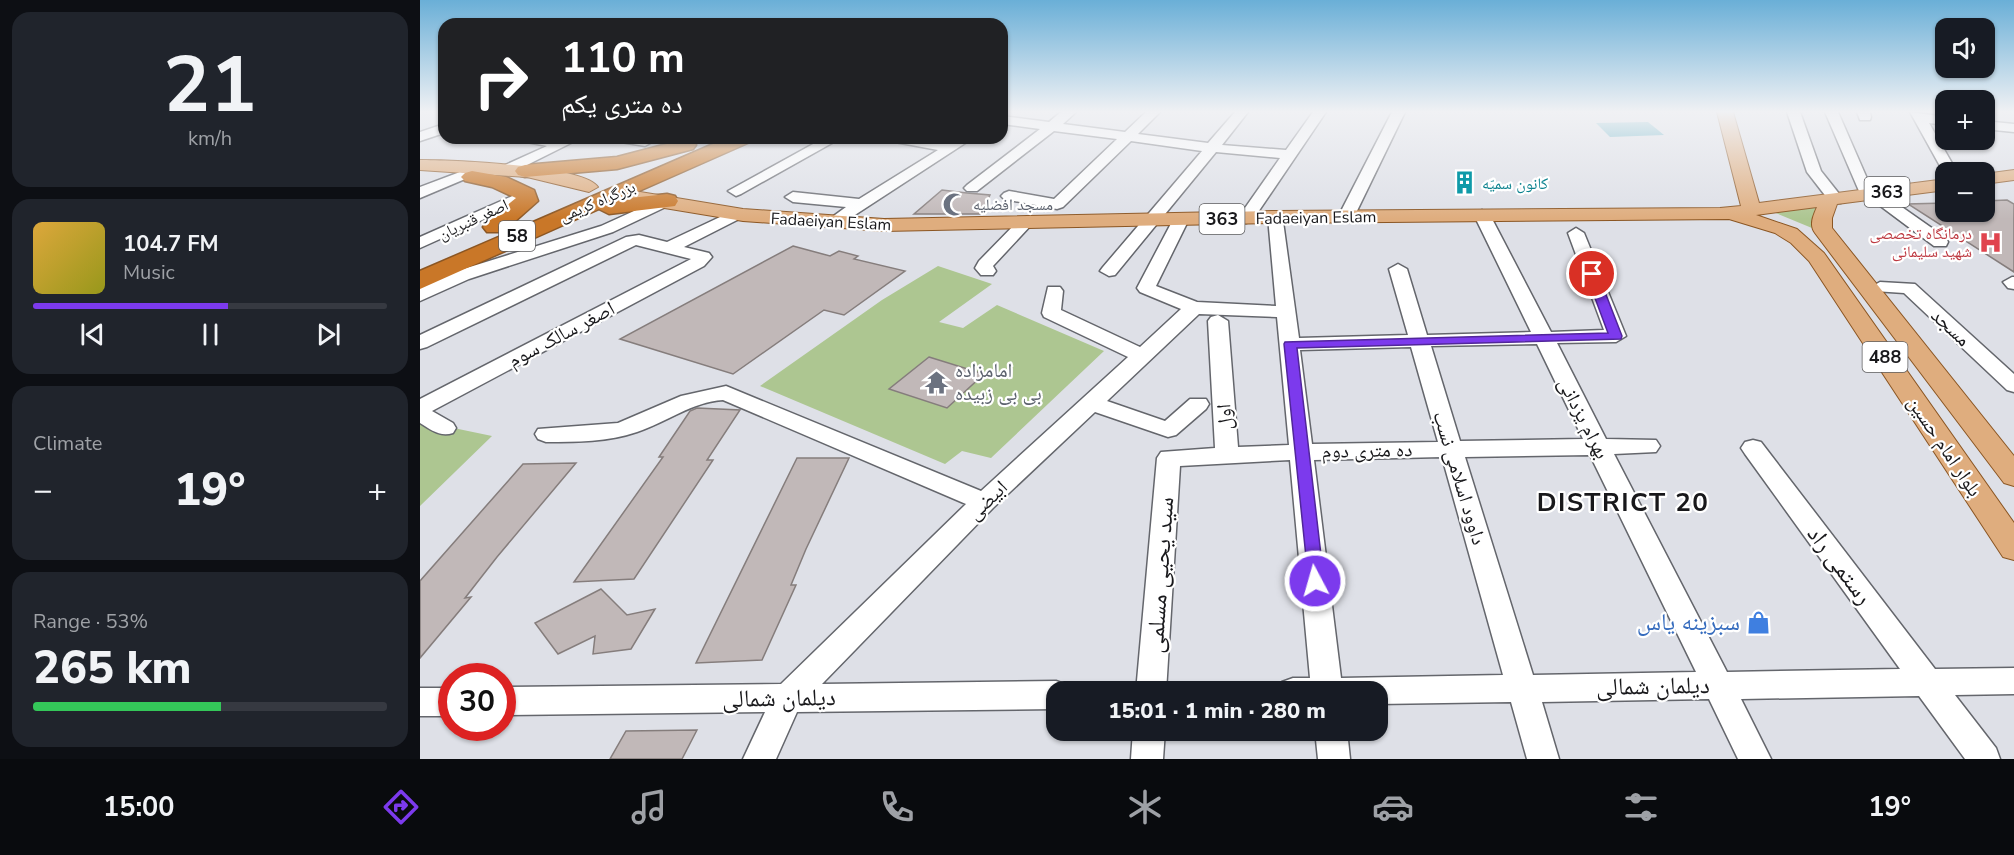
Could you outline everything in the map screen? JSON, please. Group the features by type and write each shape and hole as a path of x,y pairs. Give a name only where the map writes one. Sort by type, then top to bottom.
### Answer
{"highway":[{"path":"516,170 617,163 675,147"},
{"name":"بزرگراه کریمی","path":"426,272 495,227 682,147"},
{"name":"بزرگراه کریمی","path":"426,272 616,194 722,147"},
{"path":"466,176 498,182 526,195 527,201 495,227"},
{"path":"590,187 616,194"},
{"path":"426,272 590,211 629,203 667,201"}],"main road":[{"path":"1734,147 1751,209"},
{"path":"420,165 516,170 558,176 590,187"},
{"path":"420,176 466,176 590,187"},
{"path":"1995,178 2012,176"},
{"name":"Fadaeiyan Eslam","path":"616,194 737,214 832,223 884,225 1026,222 1057,213 1152,220 1720,214 1935,186"},
{"path":"1822,229 1822,218 1832,200"},
{"name":"بلوار امام حسین","path":"1720,214 1786,229 1797,236 1816,257 2014,548"},
{"path":"1786,229 1783,222 1786,218 1796,218 1811,222 1822,229"},
{"name":"بلوار امام حسین","path":"1822,229 2014,476"}],"street":[{"path":"516,170 556,147"},
{"path":"736,191 817,147"},
{"path":"972,188 1025,147"},
{"path":"1009,196 1057,213 1117,147"},
{"path":"1208,147 1290,155"},
{"path":"1246,218 1295,147"},
{"path":"1346,217 1382,147"},
{"path":"1805,147 1814,172 1832,200"},
{"path":"1848,147 1870,195 1940,242"},
{"path":"1936,147 1944,162"},
{"path":"832,223 950,148"},
{"path":"1109,271 1212,148"},
{"path":"420,193 466,176"},
{"name":"اصغر قنبریان","path":"420,243 526,195"},
{"path":"793,197 859,204"},
{"path":"420,295 463,275 607,229 667,201"},
{"path":"420,343 632,241 639,240 669,248 737,214"},
{"name":"بهرام یزدانی","path":"1482,215 1755,759"},
{"path":"1276,217 1326,681"},
{"path":"1181,219 1146,288 1194,308 1286,312"},
{"path":"987,271 984,268 985,265 1026,222"},
{"path":"1290,344 1616,336 1576,233"},
{"name":"اصغر سالک سوم","path":"420,408 703,260 703,257 669,248"},
{"name":"داوود اسلامی نسب","path":"1398,269 1544,759"},
{"name":"مسجد","path":"1880,287 1909,288 2012,373"},
{"path":"1054,291 1051,313 1142,356"},
{"name":"ابیضی","path":"759,759 788,698 984,502 1194,308"},
{"name":"اول","path":"1169,458 1227,455 1218,321"},
{"path":"507,363 526,372"},
{"path":"546,434 608,433 632,426 697,397 712,393 726,393 984,502"},
{"path":"1091,403 1168,430 1198,404"},
{"path":"420,413 445,428"},
{"name":"ده متری دوم","path":"1227,455 1648,446"},
{"name":"رستمی راد","path":"1753,448 1984,759"},
{"name":"سید یحیی مسلمی","path":"1152,681 1169,458"},
{"name":"دیلمان شمالی","path":"1388,685 1522,688 2014,681"},
{"name":"دیلمان شمالی","path":"516,701 1046,695"},
{"path":"420,702 438,702"},
{"path":"1147,759 1148,741"},
{"path":"1332,741 1334,759"}],"green space":[{"path":"1819,205 1824,233 1771,211"},
{"path":"938,266 992,284 939,322 963,328 997,305 1104,351 991,458 962,451 945,464 760,386 882,300"},
{"path":"420,421 492,436 420,506"}],"building":[{"name":"مسجد افضلیه","path":"942,190 990,195 981,214 914,214"},
{"name":"درمانگاه تخصصی شهید سلیمانی","path":"2007,200 2014,204 2014,272 1936,222 1995,222 1995,201"},
{"name":"درمانگاه تخصصی شهید سلیمانی","path":"1935,203 1935,221 1908,204"},
{"path":"793,246 830,256 839,251 858,256 854,259 905,271 844,315 824,310 733,374 620,339"},
{"name":"امامزاده بی بی زبیده","path":"929,357 984,374 947,408 889,389"},
{"path":"697,408 740,410 707,460 713,460 634,579 574,582 663,457 659,457 690,411"},
{"path":"797,458 849,458 806,549 791,585 796,585 762,660 696,663"},
{"path":"576,463 497,557 465,598 471,597 420,658 420,581 523,464"},
{"path":"601,589 627,615 655,609 631,649 593,654 595,636 558,654 535,623"},
{"path":"697,730 682,759 610,759 626,731"}],"place":[{"name":"کانون سمیّه","path":"1464,183"},
{"name":"مسجد افضلیه","path":"955,204"},
{"name":"درمانگاه تخصصی شهید سلیمانی","path":"1990,242"},
{"name":"امامزاده بی بی زبیده","path":"937,382"},
{"name":"سبزینه یاس","path":"1758,622"}],"district":[{"name":"DISTRICT 20","path":"1623,502"}],"route":[{"path":"1315,581 1290,344 1616,336 1592,274"}]}
